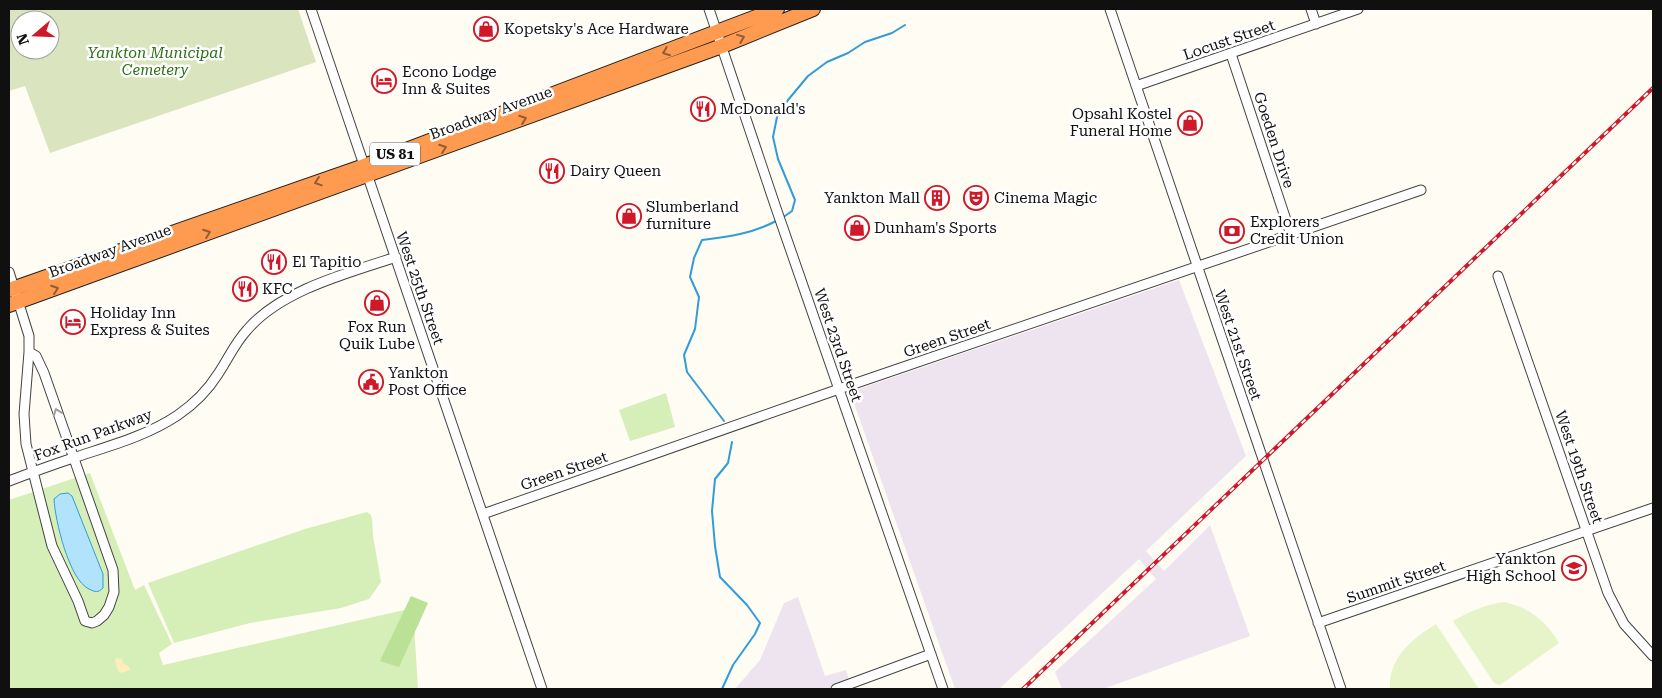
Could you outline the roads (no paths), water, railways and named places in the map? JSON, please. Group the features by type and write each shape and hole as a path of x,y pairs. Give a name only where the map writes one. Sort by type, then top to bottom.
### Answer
{"highway":[{"name":"Broadway Avenue","path":"14,303 366,171 777,9"},
{"name":"Broadway Avenue","path":"12,289 366,171 722,46 813,9"}],"street":[{"name":"West 25th Street","path":"311,9 542,689"},
{"name":"West 23rd Street","path":"709,9 780,222 943,689"},
{"name":"West 21st Street","path":"1110,9 1341,689"},
{"path":"1311,9 1316,24"},
{"name":"Locust Street","path":"1136,86 1358,9"},
{"name":"Goeden Drive","path":"1231,54 1291,234"},
{"name":"Green Street","path":"482,514 839,389 1422,190"},
{"name":"Fox Run Parkway","path":"9,481 149,431 180,414 195,402 213,382 239,339 257,319 275,306 316,285 396,257"},
{"path":"9,272 14,303 29,336 30,352 27,370 24,430 49,536 56,556 78,601 83,618 88,622 97,621 104,615 113,598 115,584 113,570 40,364 36,356 30,352"},
{"name":"West 19th Street","path":"1498,276 1608,593 1624,624 1653,656"},
{"name":"Summit Street","path":"1318,623 1653,508"},
{"path":"836,689 931,654"}],"water":[{"path":"68,493 72,496 103,574 103,588 98,591 89,589 82,583 75,574 64,548 54,499 60,494"}],"waterway":[{"path":"782,218 792,211 795,200 778,159 773,137 777,117 808,76 827,62 848,53 865,42 892,33 905,25"},
{"path":"724,421 687,372 684,355 695,329 699,297 690,277 694,258 702,240 741,234 778,220"},
{"path":"722,689 733,665 755,634 760,623 747,605 720,577 715,546 712,511 715,479 728,463 732,442"}],"railway":[{"path":"1023,689 1653,88"}],"place":[{"name":"Kopetsky's Ace Hardware","path":"486,29"},
{"name":"Econo Lodge Inn & Suites","path":"384,81"},
{"name":"McDonald's","path":"703,109"},
{"name":"Opsahl Kostel Funeral Home","path":"1190,123"},
{"name":"Dairy Queen","path":"552,171"},
{"name":"Yankton Mall","path":"937,198"},
{"name":"Cinema Magic","path":"976,198"},
{"name":"Slumberland furniture","path":"629,216"},
{"name":"Dunham's Sports","path":"857,228"},
{"name":"Explorers Credit Union","path":"1232,231"},
{"name":"El Tapitio","path":"274,262"},
{"name":"KFC","path":"245,289"},
{"name":"Fox Run Quik Lube","path":"377,303"},
{"name":"Holiday Inn Express & Suites","path":"73,322"},
{"name":"Yankton Post Office","path":"371,382"},
{"name":"Yankton High School","path":"1574,568"}],"park label":[{"name":"Yankton Municipal Cemetery","path":"155,62"}]}
